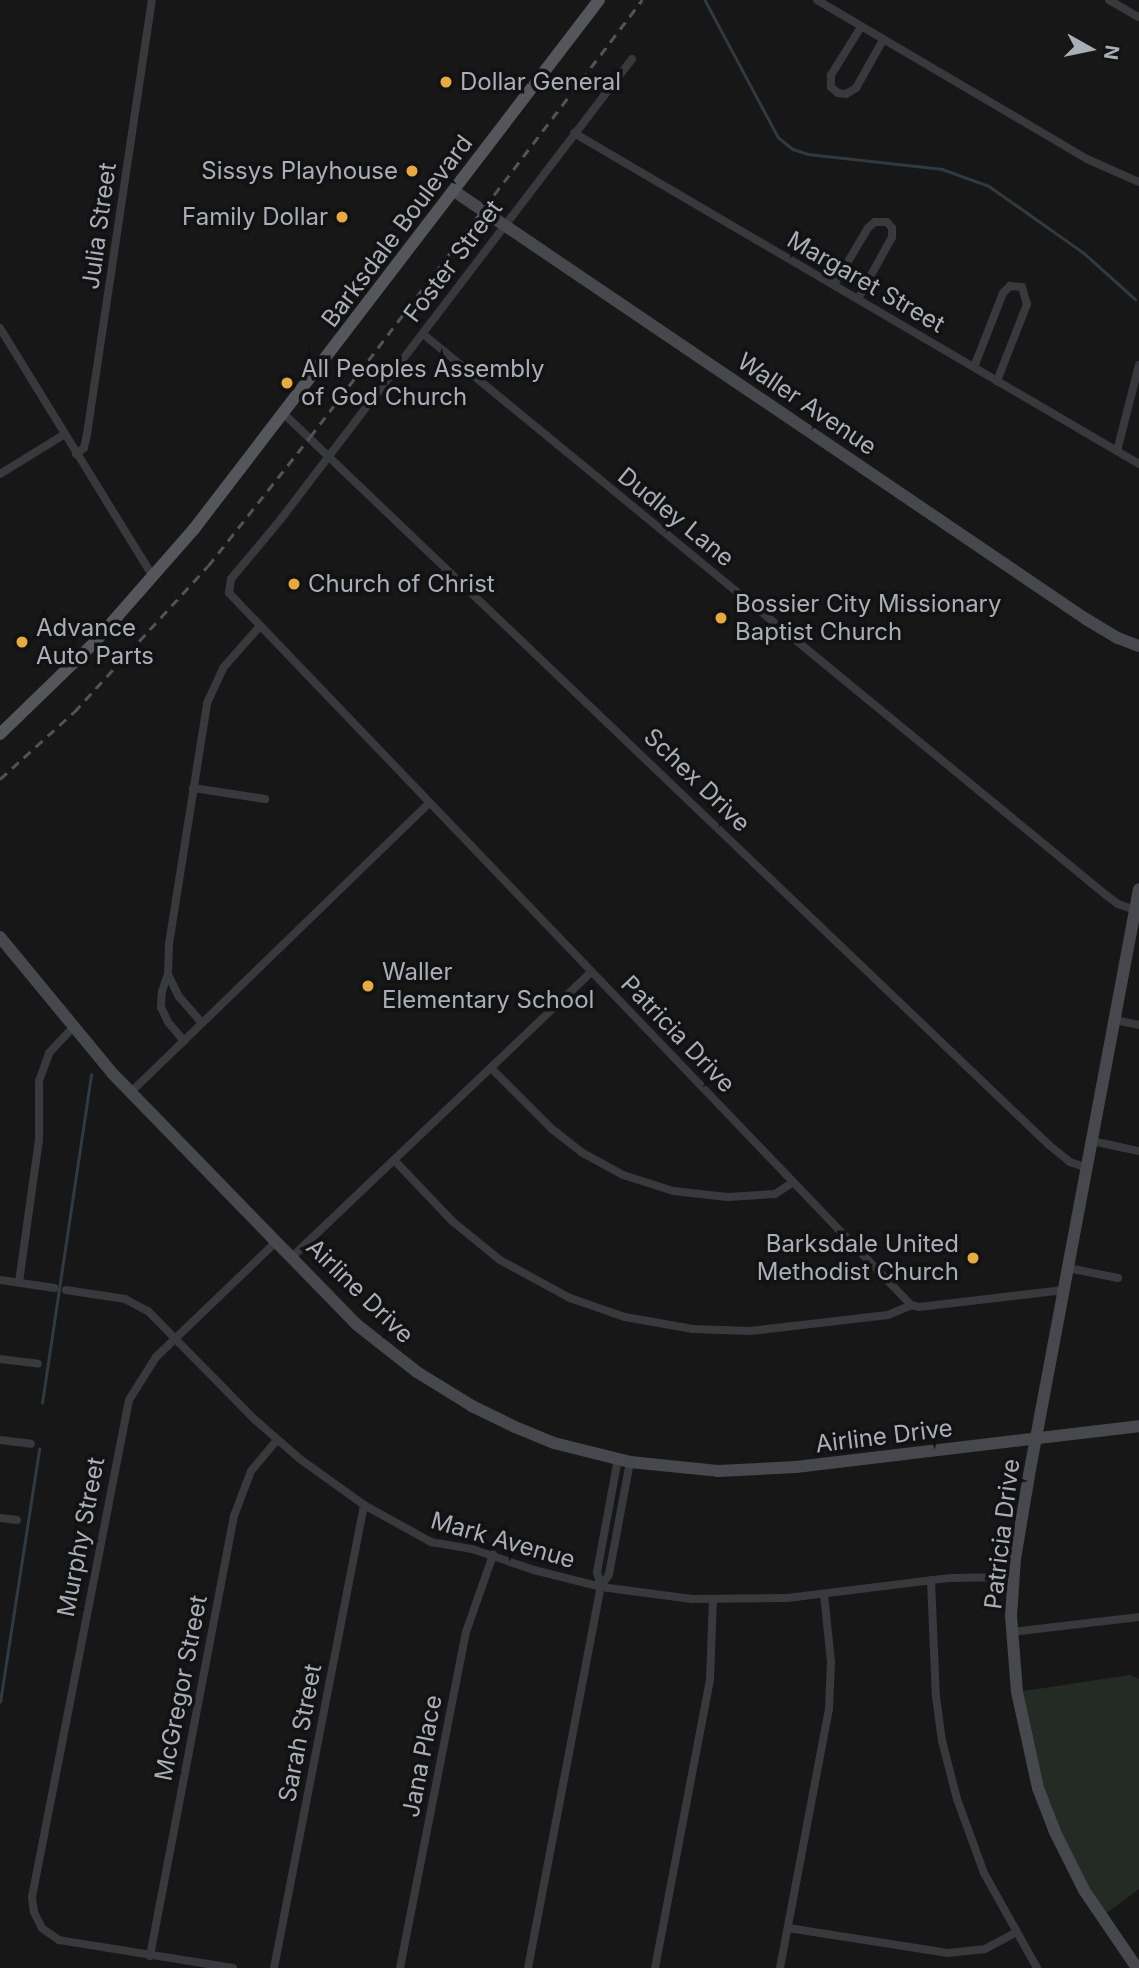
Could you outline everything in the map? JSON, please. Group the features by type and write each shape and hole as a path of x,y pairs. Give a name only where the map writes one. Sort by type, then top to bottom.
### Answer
{"main road":[{"name":"Barksdale Boulevard","path":"0,734 93,644 153,577 284,414 599,0"}],"street":[{"name":"Julia Street","path":"76,454 84,448 87,435 152,0"},
{"path":"817,0 1106,170 1139,181"},
{"path":"1109,0 1139,17"},
{"path":"861,26 831,75 831,87 838,93 846,94 856,88 883,40"},
{"name":"Foster Street","path":"228,586 632,59"},
{"name":"Margaret Street","path":"574,133 1139,464"},
{"name":"Waller Avenue","path":"454,191 1086,619 1139,646"},
{"path":"834,285 868,228 875,222 887,222 892,228 892,237 858,299"},
{"path":"974,367 1003,293 1010,286 1021,287 1027,304 997,381"},
{"path":"0,329 153,577"},
{"name":"Dudley Lane","path":"423,334 1106,895 1118,904 1138,899"},
{"path":"1116,451 1139,365"},
{"name":"Schex Drive","path":"284,414 330,455 1049,1145 1070,1162 1087,1168"},
{"path":"0,474 65,434"},
{"name":"Patricia Drive","path":"228,586 231,596 428,804 911,1305"},
{"path":"184,1041 168,1022 162,1007 162,991 168,974 193,788 210,694 230,659 260,626"},
{"path":"193,788 265,799"},
{"path":"131,1092 428,804"},
{"name":"Patricia Drive","path":"1137,1968 1089,1900 1047,1813 1021,1719 1012,1632 1013,1577 1036,1438 1138,899"},
{"name":"Airline Drive","path":"0,937 73,1027 131,1092 293,1256 356,1324 444,1390 527,1432 624,1461 696,1470 772,1469 1139,1426"},
{"path":"293,1256 590,973"},
{"path":"168,974 179,997 202,1023"},
{"path":"1114,1020 1139,1025"},
{"path":"19,1282 39,1140 39,1081 49,1053 73,1027"},
{"path":"491,1068 561,1137 599,1163 644,1183 684,1193 738,1197 781,1192 792,1183"},
{"path":"1092,1141 1139,1151"},
{"path":"394,1160 452,1221 500,1259 570,1298 625,1317 693,1329 750,1331 888,1315 911,1305 919,1307 1064,1290"},
{"name":"Murphy Street","path":"150,1956 59,1940 42,1928 34,1912 33,1896 124,1418 144,1372 174,1337 277,1241"},
{"path":"1068,1268 1118,1278"},
{"path":"0,1280 54,1288"},
{"name":"Mark Avenue","path":"66,1290 132,1302 155,1317 277,1440 322,1477 364,1505 431,1542 493,1555 551,1575 601,1587 654,1596 713,1600 824,1594 931,1580 1013,1577"},
{"path":"0,1359 38,1364"},
{"path":"0,1440 32,1444"},
{"name":"McGregor Street","path":"150,1956 238,1500 251,1471 277,1440"},
{"path":"601,1587 597,1572 624,1461"},
{"path":"528,1968 601,1587 609,1574 624,1461"},
{"name":"Sarah Street","path":"274,1968 364,1505"},
{"path":"0,1518 17,1521"},
{"name":"Jana Place","path":"400,1968 466,1632 493,1555"},
{"path":"931,1580 933,1674 948,1766 974,1847 1015,1933 1037,1968"},
{"path":"780,1968 831,1692 831,1662 824,1594"},
{"path":"655,1968 710,1680 713,1600"},
{"path":"1012,1632 1139,1617"},
{"path":"788,1928 948,1953 985,1949 1015,1933"},
{"path":"150,1956 233,1968"}],"shaded area":[{"path":"1130,1675 1139,1679 1139,1889 1100,1918 1038,1788 1017,1692"}],"waterway":[{"path":"705,0 778,137 793,149 808,154 942,169 989,186 1084,253 1135,299"},
{"path":"42,1403 91,1075"},
{"path":"0,1702 39,1449"}],"railway":[{"path":"0,779 74,712 208,566 310,437 642,0"}],"place":[{"name":"Dollar General","path":"446,82"},
{"name":"Sissys Playhouse","path":"412,171"},
{"name":"Family Dollar","path":"342,217"},
{"name":"All Peoples Assembly of God Church","path":"287,383"},
{"name":"Church of Christ","path":"294,584"},
{"name":"Bossier City Missionary Baptist Church","path":"721,618"},
{"name":"Advance Auto Parts","path":"22,642"},
{"name":"Waller Elementary School","path":"368,986"},
{"name":"Barksdale United Methodist Church","path":"973,1258"}]}
